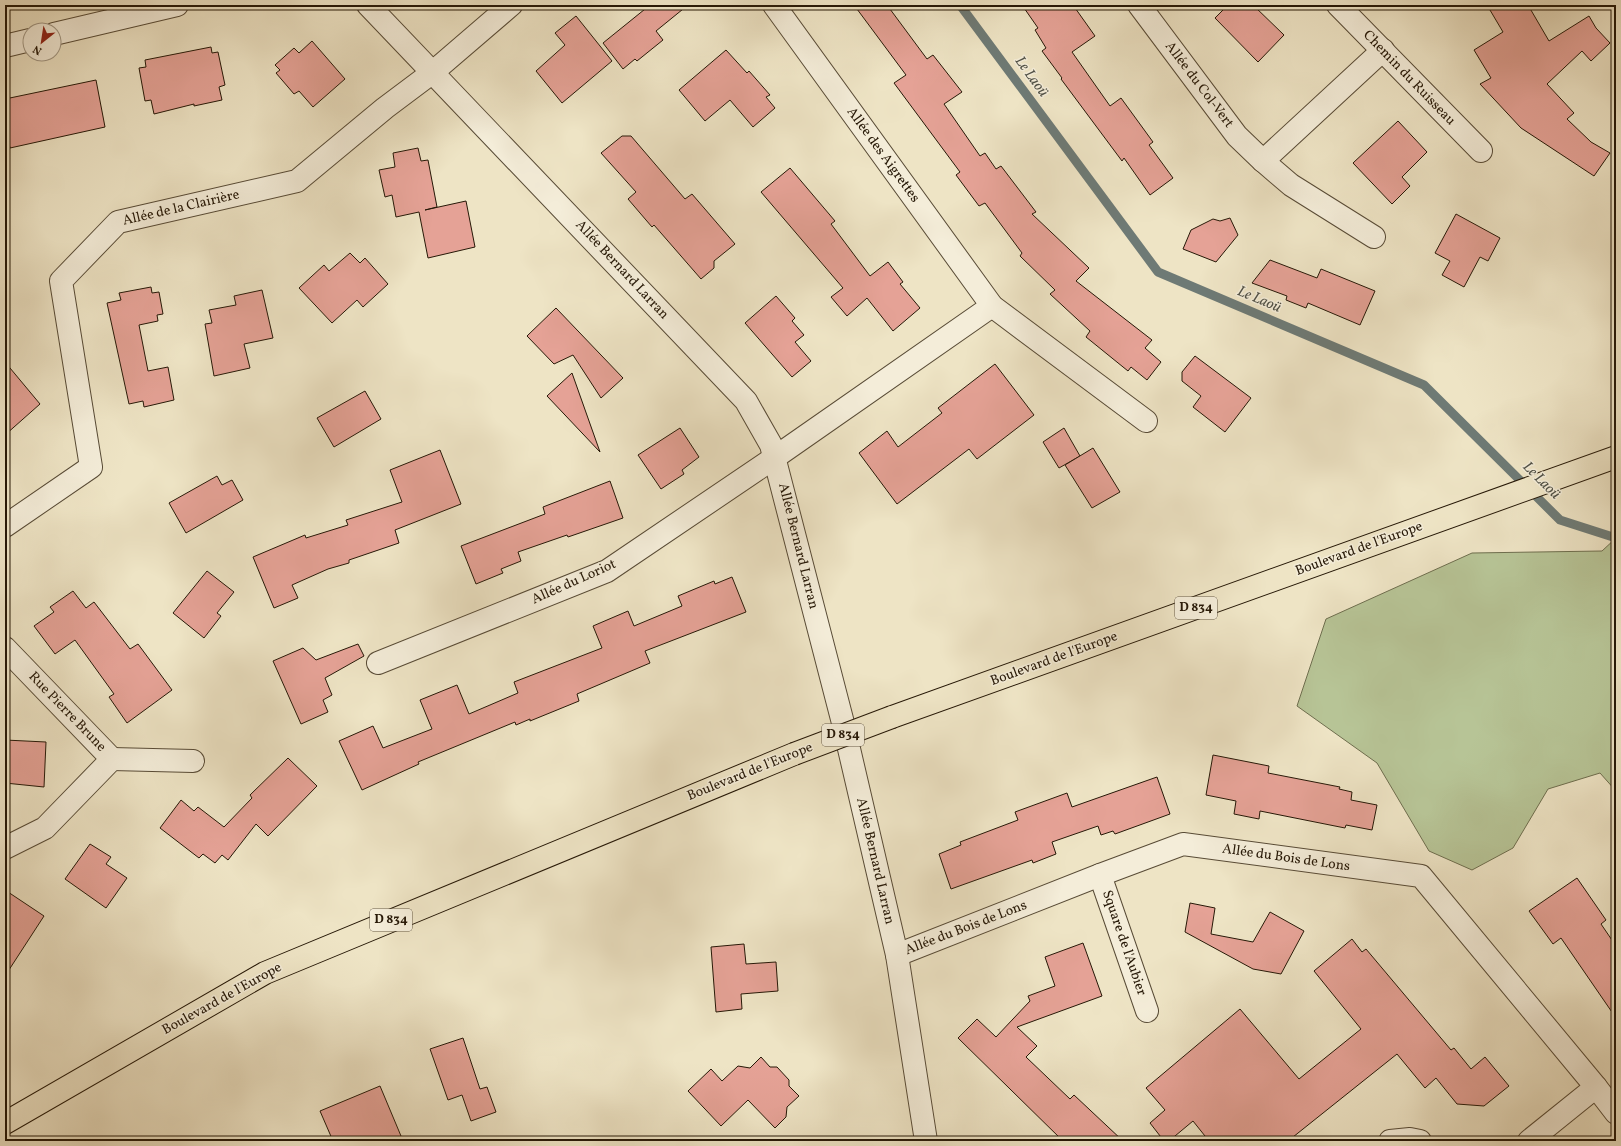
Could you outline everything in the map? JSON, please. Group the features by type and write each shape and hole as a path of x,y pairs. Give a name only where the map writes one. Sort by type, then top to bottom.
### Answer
{"main road":[{"name":"Boulevard de l'Europe","path":"5,1123 265,973 794,754 892,717 1616,456"}],"street":[{"path":"62,32 177,5"},
{"name":"Allée Bernard Larran","path":"368,5 746,401 771,444 843,724 897,955 926,1141"},
{"path":"433,72 511,5"},
{"name":"Allée des Aigrettes","path":"774,5 992,306 1146,421"},
{"name":"Allée du Col-Vert","path":"1139,5 1237,136 1262,161 1291,185 1374,237"},
{"name":"Chemin du Ruisseau","path":"1338,5 1481,151"},
{"path":"5,46 22,42"},
{"path":"1262,161 1383,50"},
{"name":"Allée de la Clairière","path":"5,526 91,467 61,281 118,222 297,181 385,108 433,72"},
{"path":"774,458 992,306"},
{"name":"Allée du Loriot","path":"378,663 607,571 774,458"},
{"name":"Rue Pierre Brune","path":"5,648 112,759 194,761"},
{"name":"Rue Pierre Brune","path":"5,848 45,828 112,759"},
{"name":"Allée du Bois de Lons","path":"897,955 1183,844 1421,876 1616,1113"},
{"name":"Square de l'Aubier","path":"1100,875 1147,1011"},
{"path":"1529,1141 1596,1087"},
{"path":"1390,1141 1410,1139 1420,1141"}],"green space":[{"path":"1616,538 1616,791 1600,773 1548,789 1513,848 1472,870 1429,851 1377,763 1297,706 1326,619 1472,553 1602,551"}],"building":[{"path":"650,5 688,5 656,31 663,40 637,61 635,59 623,69 603,43"},
{"path":"854,5 887,5 927,59 933,55 962,92 944,104 980,156 985,153 996,169 1001,166 1036,212 1032,214 1089,268 1076,281 1152,340 1145,348 1161,362 1147,380 1131,367 1128,371 1086,337 1090,331 1050,294 1055,290 1020,256 1022,253 985,203 979,206 956,175 960,172 894,83 906,75"},
{"path":"1022,5 1073,5 1095,36 1072,52 1110,106 1121,98 1153,142 1149,145 1173,178 1150,195 1124,158 1122,161 1042,51 1046,48 1035,30 1038,28"},
{"path":"1228,5 1253,5 1284,35 1258,62 1215,18"},
{"path":"1487,5 1528,5 1549,41 1589,16 1596,28 1610,43 1591,61 1582,51 1547,84 1574,113 1567,119 1591,142 1610,153 1594,176 1521,128 1480,84 1491,78 1474,50 1503,32"},
{"path":"576,16 612,61 562,103 536,71 565,45 555,33"},
{"path":"312,41 345,79 313,107 299,91 294,94 276,73 280,70 275,65 294,48 299,53"},
{"path":"211,47 212,53 218,52 225,85 219,87 222,100 194,106 194,104 154,114 151,100 145,101 139,68 146,67 145,60"},
{"path":"726,50 747,73 749,71 770,95 766,97 775,108 753,127 730,100 705,121 679,90"},
{"path":"96,80 105,127 10,148 5,123 5,99"},
{"path":"1398,121 1427,152 1402,177 1410,186 1392,204 1353,163"},
{"path":"622,136 631,136 685,199 692,194 735,244 714,261 714,268 701,279 654,225 652,227 628,199 636,192 601,153"},
{"path":"418,148 421,161 428,160 437,207 425,210 466,201 475,247 428,258 419,212 396,217 392,195 385,197 379,170 395,167 393,153"},
{"path":"790,168 835,221 831,224 870,276 888,262 903,282 900,284 920,308 893,331 867,298 847,316 831,297 843,288 761,192"},
{"path":"1456,214 1500,238 1488,261 1480,257 1464,287 1442,275 1450,261 1435,253"},
{"path":"1230,218 1238,235 1216,262 1183,249 1191,230 1213,219 1220,221"},
{"path":"350,253 360,263 365,258 388,284 363,307 357,300 332,323 299,288 324,265 329,271"},
{"path":"1270,260 1317,278 1321,269 1375,291 1360,325 1308,303 1306,308 1286,300 1287,296 1252,283"},
{"path":"151,287 152,293 159,292 163,314 157,315 158,321 139,325 148,371 168,367 174,400 144,407 143,401 129,404 107,303 121,300 119,293"},
{"path":"262,290 273,338 244,344 250,368 214,376 205,324 212,323 209,310 236,305 234,296"},
{"path":"776,296 795,318 792,321 804,335 795,342 811,361 792,377 745,323"},
{"path":"556,308 623,378 601,398 573,355 554,364 527,336"},
{"path":"1195,356 1251,398 1225,432 1193,407 1201,396 1182,381 1182,372"},
{"path":"5,362 40,404 5,435"},
{"path":"995,364 1034,415 977,459 969,449 897,504 859,453 887,431 898,447 942,413 938,408"},
{"path":"572,373 600,452 547,396"},
{"path":"365,391 381,419 334,447 317,418"},
{"path":"680,428 699,457 682,470 684,474 661,489 638,455"},
{"path":"1064,428 1080,456 1059,468 1043,442"},
{"path":"1093,448 1120,492 1092,508 1065,465"},
{"path":"440,450 461,504 395,530 399,543 349,560 349,563 328,569 292,585 298,598 274,608 253,557 305,535 306,538 348,525 346,520 402,502 390,470"},
{"path":"217,476 222,485 232,480 243,500 186,533 169,503"},
{"path":"610,481 623,518 518,552 521,561 501,569 503,573 476,584 461,546 545,514 543,507"},
{"path":"207,571 234,592 217,613 221,616 204,638 173,613"},
{"path":"732,577 746,612 645,651 650,663 577,694 579,701 530,721 530,719 516,725 515,722 418,762 419,764 362,790 339,741 373,726 383,748 432,729 420,700 457,685 469,714 518,693 514,682 602,648 593,626 628,611 634,626 682,606 678,596 714,581 715,584"},
{"path":"73,591 86,608 94,602 130,649 138,644 172,690 127,723 109,697 114,694 75,640 55,654 34,626 54,612 50,607"},
{"path":"358,644 364,656 325,678 332,695 323,700 328,712 301,724 273,661 303,648 316,660"},
{"path":"5,740 46,742 44,787 5,783"},
{"path":"1213,755 1269,766 1268,773 1340,787 1339,789 1352,792 1351,800 1377,805 1372,830 1346,825 1345,828 1260,811 1259,819 1234,814 1236,801 1206,795"},
{"path":"288,758 317,786 268,836 256,824 228,860 222,855 215,863 203,854 199,858 160,828 181,800 194,811 198,807 224,827 252,798 250,795"},
{"path":"1157,777 1170,814 1115,834 1113,831 1101,835 1098,826 1052,842 1056,854 1033,863 1032,860 951,889 939,854 961,845 960,842 1018,820 1015,812 1067,793 1072,807"},
{"path":"90,844 111,857 106,864 127,878 106,908 65,879"},
{"path":"1577,878 1606,920 1601,924 1616,946 1616,1018 1561,938 1553,944 1529,911"},
{"path":"5,890 44,916 5,976"},
{"path":"1190,903 1215,908 1211,934 1253,942 1270,912 1304,931 1281,974 1253,969 1185,932"},
{"path":"1352,939 1362,952 1366,949 1451,1050 1454,1048 1471,1069 1485,1057 1509,1086 1484,1106 1457,1104 1436,1078 1425,1088 1397,1054 1288,1141 1209,1141 1193,1121 1169,1141 1164,1141 1150,1123 1165,1110 1146,1088 1240,1009 1299,1079 1361,1029 1314,971"},
{"path":"1083,943 1102,996 1017,1027 1037,1046 1026,1057 1070,1099 1074,1095 1123,1141 1063,1141 958,1038 977,1019 996,1037 1030,1001 1028,996 1055,986 1045,957"},
{"path":"744,944 746,964 776,962 778,991 741,994 742,1009 716,1012 711,947"},
{"path":"463,1038 480,1089 487,1087 496,1112 471,1121 462,1095 448,1100 430,1049"},
{"path":"761,1057 770,1067 777,1067 789,1080 789,1086 799,1096 787,1107 786,1117 775,1128 748,1100 721,1126 688,1091 711,1069 722,1081 738,1066 750,1068"},
{"path":"380,1086 401,1136 389,1141 333,1141 320,1111"}],"waterway":[{"name":"Le Laoü","path":"960,5 1158,272 1424,385 1560,520 1616,538"}]}
